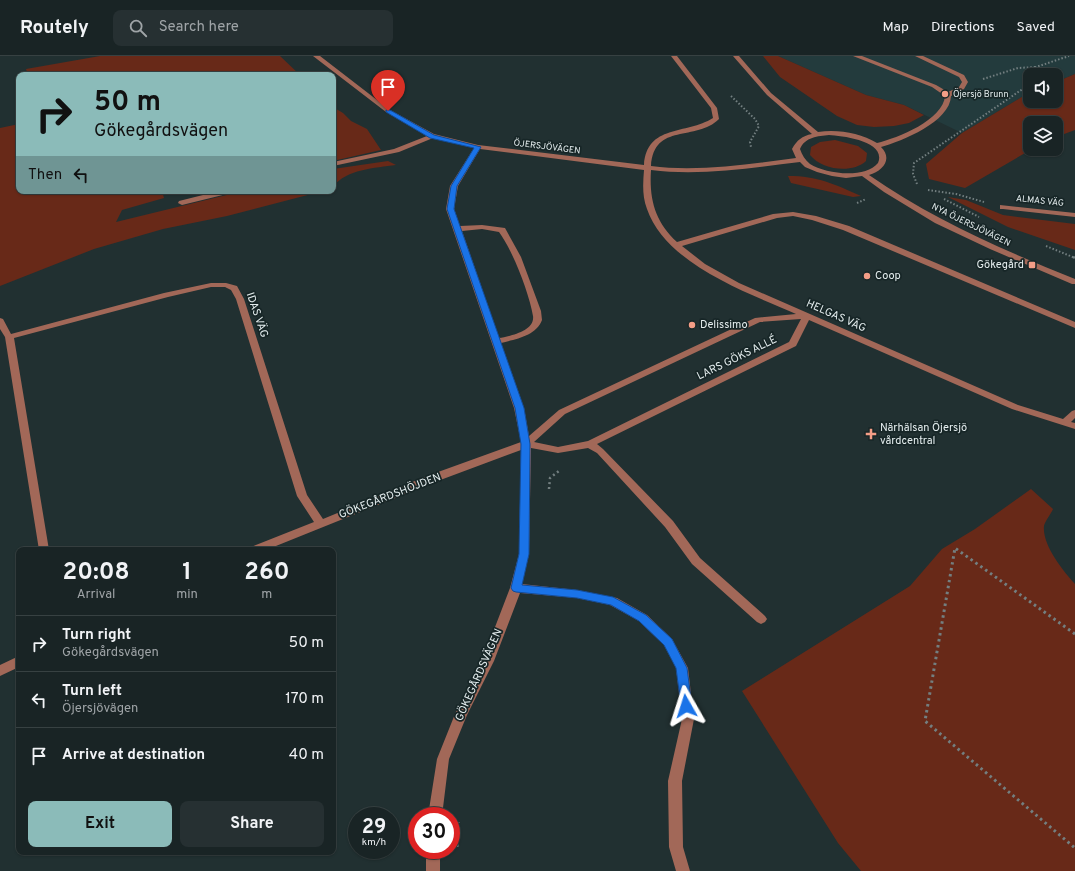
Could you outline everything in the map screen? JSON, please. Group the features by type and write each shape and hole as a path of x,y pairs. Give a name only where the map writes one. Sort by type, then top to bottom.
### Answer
{"street":[{"name":"ÖJERSJÖVÄGEN","path":"316,56 388,111 432,136 478,147 647,168 695,170 800,160"},
{"name":"HELGAS VÄG","path":"674,56 714,108 716,119 695,130 666,136 655,142 649,151 646,194 650,210 657,223 675,245 691,259 713,273 807,316 1015,407 1075,426"},
{"path":"736,56 750,74 769,93 808,125 817,135"},
{"path":"856,56 871,58 934,86 948,95"},
{"path":"918,56 962,76 965,82 962,88 948,95"},
{"path":"875,146 900,139 917,130 947,106 949,100 948,95"},
{"path":"829,133 848,135 866,140 875,146 882,153 882,164 876,170 863,174 846,176 826,173 808,166 797,157 796,150 799,143 806,138 829,133"},
{"path":"336,163 395,152 421,143 432,136"},
{"name":"GÖKEGÅRDSVÄGEN","path":"436,807 443,759 461,714 488,661 516,588 524,554 526,444 519,408 450,209 454,186 478,147"},
{"name":"NYA ÖJERSJÖVÄGEN","path":"863,174 888,192 989,246 1075,282"},
{"path":"182,203 216,194"},
{"name":"ALMAS VÄG","path":"1003,207 1075,215"},
{"path":"675,245 776,216 793,214 813,218 846,228 1075,325"},
{"path":"457,229 482,227 502,230 508,237 536,310 538,320 534,327 515,337 496,342"},
{"name":"IDAS VÄG","path":"8,337 167,295 211,285 226,284 234,288 240,299 302,496 320,523"},
{"name":"LARS GÖKS ALLÉ","path":"526,444 558,450 590,444 793,344 807,316"},
{"name":"LARS GÖKS ALLÉ","path":"526,444 562,412 758,320 807,316"},
{"path":"0,321 8,337 43,547"},
{"path":"1064,423 1075,413"},
{"name":"GÖKEGÅRDSHÖJDEN","path":"261,547 431,479 526,444"},
{"path":"590,444 600,452 669,524 696,561 761,619"},
{"path":"516,588 577,594 613,601 643,618 668,642 682,668 688,719 675,781 676,847 683,871"},
{"path":"0,671 16,663"},
{"path":"432,871 433,859"}],"path":[{"path":"965,82 975,82 1018,68 1036,67 1069,56"},
{"path":"935,194 916,183 912,174 914,163 1023,89"},
{"path":"928,190 963,195 1003,207"},
{"path":"942,198 984,219"},
{"path":"1046,246 1075,258"},
{"path":"548,493 550,478 564,468"},
{"path":"1075,634 955,548 925,721 1075,848"}],"shaded area":[{"path":"100,56 280,56 297,72 27,72 26,69"},
{"path":"763,56 778,56 866,95 904,105 924,115 909,123 894,126 874,127 857,125 837,116 780,77"},
{"name":"Öjersjö Brunn","path":"778,56 1075,56 1075,74 1063,79 1063,68 1023,68 1023,96 962,133 904,105 866,95"},
{"path":"1075,74 1075,130 1063,134 1063,116 1023,116 1023,154 965,188 929,179 926,164 962,133 1023,96 1023,108 1063,108 1063,79"},
{"path":"336,109 351,121 367,129 381,150 336,160"},
{"path":"16,125 16,194 163,194 164,198 122,210 116,222 231,194 311,194 227,216 163,229 94,249 0,286 0,128"},
{"path":"835,140 858,146 867,153 866,161 853,168 845,169 829,167 815,160 810,155 811,147 820,142"},
{"path":"388,161 396,165 362,170 345,176 336,184 336,169"},
{"path":"788,176 817,179 834,184 861,196 853,197 791,183"},
{"path":"948,197 966,200 1003,215 1075,224 1075,250 1008,227"},
{"path":"1031,489 1053,509 1044,526 1046,541 1059,565 1075,584 1075,871 861,871 838,843 742,691 910,586 942,549 975,529"}],"place":[{"name":"Öjersjö Brunn","path":"945,94"},
{"name":"Gökegård","path":"1032,265"},
{"name":"Coop","path":"867,276"},
{"name":"Delissimo","path":"692,325"},
{"name":"Närhälsan Öjersjö vårdcentral","path":"871,434"}],"route":[{"path":"388,111 432,136 478,147 454,186 450,209 522,420 526,444 524,554 516,588 577,594 613,601 643,618 668,642 682,668 686,706"}]}
